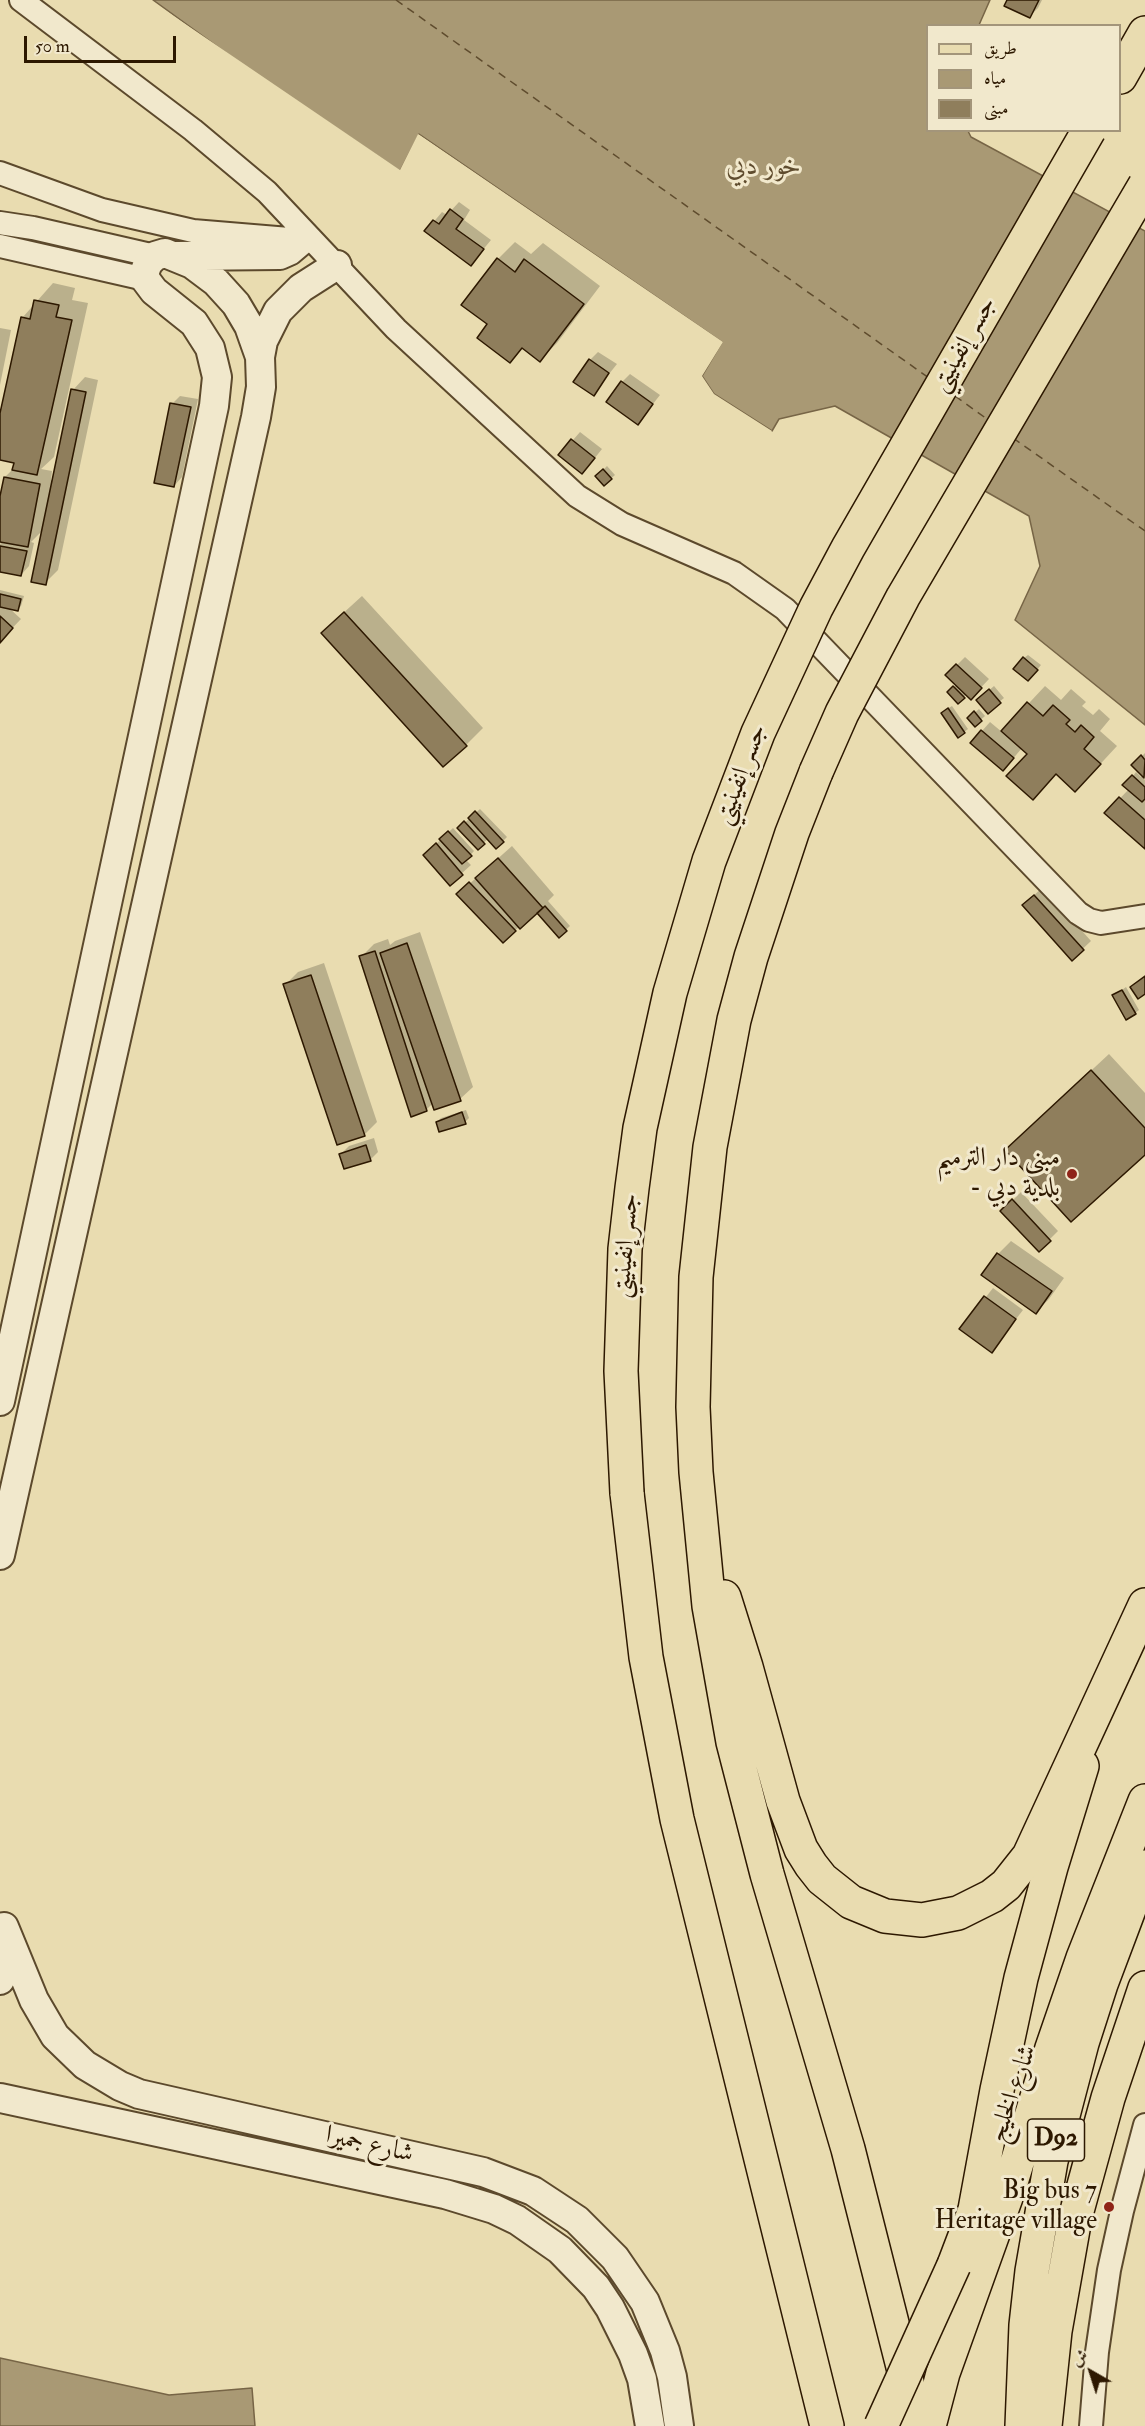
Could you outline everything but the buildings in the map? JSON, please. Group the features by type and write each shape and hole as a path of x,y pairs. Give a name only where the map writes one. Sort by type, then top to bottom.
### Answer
{"main road":[{"path":"1121,74 1145,33"},
{"name":"جسر إنفينيتي","path":"827,2426 677,1819 646,1657 627,1493 621,1391 622,1310 632,1188 640,1128 670,993 709,861 758,733 816,608 1088,132"},
{"path":"918,2426 845,2139 748,1809 720,1676 701,1537 696,1472 693,1342 696,1277 707,1169 734,1020 774,884 816,772 872,654 1145,185"},
{"path":"701,1537 736,1634 783,1801 801,1849 822,1879 851,1902 868,1910 903,1919 940,1917 975,1906 1006,1885 1029,1856 1145,1605"},
{"path":"974,2215 999,2079 1021,1978 1051,1867 1088,1749 1097,1706"},
{"name":"شارع الخليج","path":"881,2426 954,2265 974,2215 1018,2079 1052,1989 1092,1901 1145,1801"},
{"name":"شارع الخليج","path":"929,2426 943,2373 1009,2189 1052,2048 1083,1958 1145,1801"},
{"name":"شارع الخليج","path":"1022,2426 1029,2303 1040,2216 1051,2161 1098,1994 1145,1867"},
{"path":"1045,2426 1055,2331 1075,2218 1108,2098 1145,1988"}],"street":[{"path":"21,0 231,160 267,192 308,241 337,265 419,352 577,496 622,524 734,573 784,609 1078,913 1089,920 1101,923 1145,916"},
{"path":"0,173 102,210 193,231 308,241"},
{"path":"0,223 33,228 158,263 280,255 308,241"},
{"path":"0,246 158,263 192,264 216,282 236,304 249,326 260,357"},
{"path":"0,1401 214,406 217,377 210,348 194,323 154,291 158,263"},
{"path":"0,1555 256,417 261,387 260,357 263,341 284,305 302,288 337,265"},
{"path":"149,712 188,720"},
{"path":"0,1980 5,1945 2,1919"},
{"name":"شارع جميرا","path":"2,1919 34,2000 56,2036 85,2065 120,2086 159,2098 483,2172 533,2191 577,2220 615,2258 645,2302 665,2351 672,2377 679,2426"},
{"name":"شارع جميرا","path":"0,2098 445,2194 494,2209 517,2220 560,2250 596,2287 610,2308 642,2379 650,2426"},
{"path":"1090,2426 1097,2352 1109,2270 1145,2125"}],"water":[{"name":"خور دبي","path":"153,0 990,0 979,24 926,24 926,132 968,132 971,137 1145,231 1145,725 1015,620 1040,566 1029,516 835,406 779,419 772,431 714,394 702,376 722,342 419,134 400,171 240,63"},
{"path":"0,2358 169,2395 252,2388 255,2426 0,2426"}],"pier":[{"path":"150,0 400,170 418,134 723,342 702,376 714,394 772,431 770,434 712,396 700,377 719,343 419,139 403,172 399,173 238,65"}],"ferry route":[{"path":"396,0 929,378"},
{"path":"955,396 987,419"},
{"path":"1013,438 1145,531"}],"place":[{"name":"مبنى دار الترميم - بلدية دبي","path":"1072,1174"},
{"name":"Big bus 7 Heritage village","path":"1109,2207"}]}
